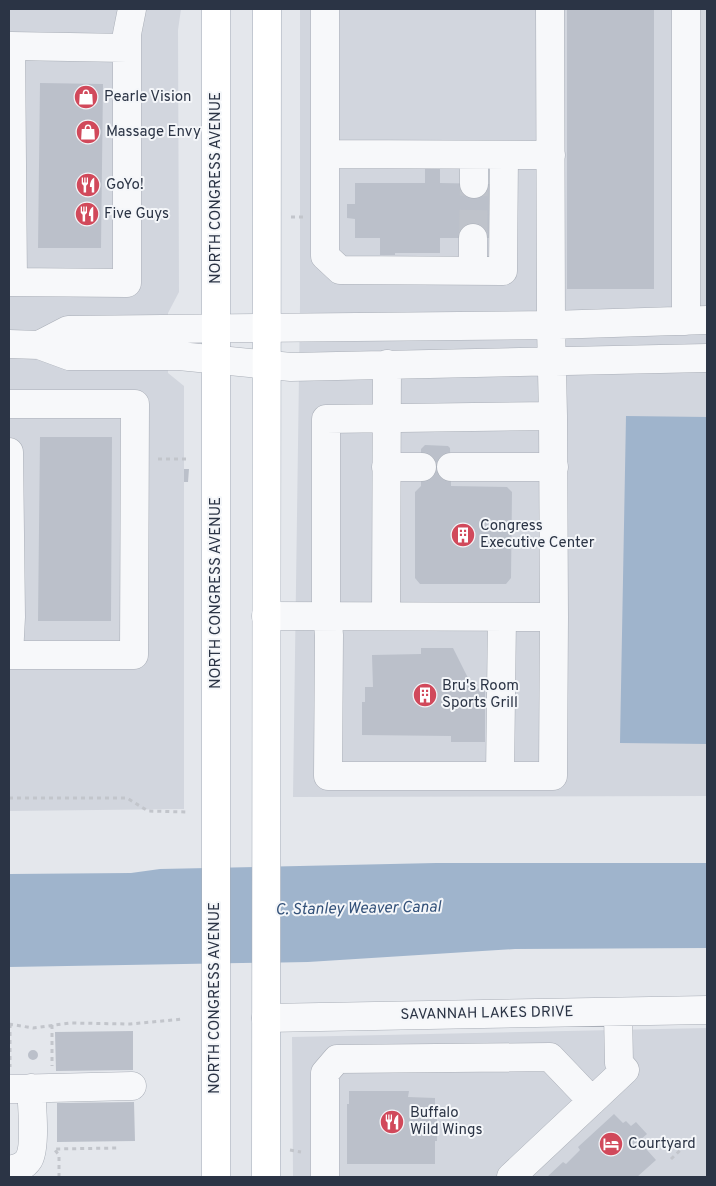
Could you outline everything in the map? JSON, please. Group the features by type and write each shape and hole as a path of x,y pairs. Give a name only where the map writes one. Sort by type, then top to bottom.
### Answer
{"main road":[{"name":"NORTH CONGRESS AVENUE","path":"216,9 216,1177"},
{"path":"266,1177 267,9"}],"street":[{"path":"127,48 11,46 11,282 127,282 127,48 127,34 132,9"},
{"path":"325,9 325,256 340,270 503,271 504,154"},
{"path":"550,9 551,325 554,416 553,776 328,776 326,419 554,416"},
{"path":"39,345 68,330 551,325 697,321 686,9"},
{"path":"325,154 551,155"},
{"path":"474,155 474,184"},
{"path":"473,238 473,271"},
{"path":"9,344 39,345 69,356 179,356 291,367 707,358"},
{"path":"386,616 387,364"},
{"path":"9,404 135,404 134,656 9,655 11,617 9,452"},
{"path":"451,467 554,466"},
{"path":"386,467 422,467"},
{"path":"266,616 554,617"},
{"path":"500,776 502,617"},
{"name":"SAVANNAH LAKES DRIVE","path":"266,1018 707,1010"},
{"path":"511,1177 625,1070 619,1063 618,1012"},
{"path":"325,1177 325,1073 337,1059 550,1057 592,1101"},
{"path":"9,1170 21,1167 28,1160 33,1149 17,1082 132,1086"}],"path":[{"path":"163,459 188,459"},
{"path":"9,798 127,798 148,811 188,812"},
{"path":"17,1082 9,1024 33,1028 70,1023 130,1024 183,1019"},
{"path":"52,1025 52,1068"},
{"path":"671,1160 691,1140"},
{"path":"59,1177 58,1155 54,1149 118,1148"}],"shaded area":[{"path":"9,9 181,9 178,30 179,292 168,313 168,373 184,386 184,809 9,811"},
{"path":"300,9 707,9 707,796 293,797 300,304"},
{"path":"707,1028 707,1177 293,1177 292,1037"}],"water":[{"path":"626,416 707,417 707,744 620,743"},
{"name":"C. Stanley Weaver Canal","path":"436,863 707,863 707,948 515,949 308,962 9,967 9,874 131,873 160,869"}],"building":[{"path":"567,9 654,9 654,289 567,289"},
{"path":"40,83 103,84 101,248 38,248"},
{"path":"425,167 440,167 440,183 491,184 491,238 440,238 440,253 380,255 380,238 355,238 355,219 347,218 347,204 355,204 355,183 425,183"},
{"path":"40,437 112,437 111,621 38,621"},
{"name":"Congress Executive Center","path":"425,445 448,446 450,448 451,486 507,487 512,492 511,578 506,584 420,584 415,578 415,492 421,486 421,449"},
{"path":"184,469 189,469 188,482 184,482"},
{"name":"Bru's Room Sports Grill","path":"421,648 453,648 473,688 485,689 485,742 451,742 451,736 362,735 362,702 365,702 365,687 373,687 372,655 421,654"},
{"path":"133,1031 133,1070 56,1071 55,1032"},
{"path":"31,1050 35,1050 38,1055 37,1059 31,1060 28,1057 28,1053"},
{"name":"Buffalo Wild Wings","path":"349,1091 409,1091 408,1097 435,1098 437,1141 435,1141 435,1164 347,1164 347,1104 349,1104"},
{"path":"134,1102 135,1141 57,1142 57,1103"},
{"name":"Courtyard","path":"614,1114 623,1123 626,1121 631,1126 636,1122 647,1134 639,1141 656,1160 637,1177 547,1177 563,1162 566,1164 580,1150 578,1147"}],"tunnel":[{"path":"473,238 474,184"}],"place":[{"name":"Pearle Vision","path":"86,97"},
{"name":"Massage Envy","path":"88,132"},
{"name":"GoYo!","path":"88,185"},
{"name":"Five Guys","path":"87,214"},
{"name":"Congress Executive Center","path":"463,535"},
{"name":"Bru's Room Sports Grill","path":"425,695"},
{"name":"Buffalo Wild Wings","path":"392,1122"},
{"name":"Courtyard","path":"611,1144"}]}
